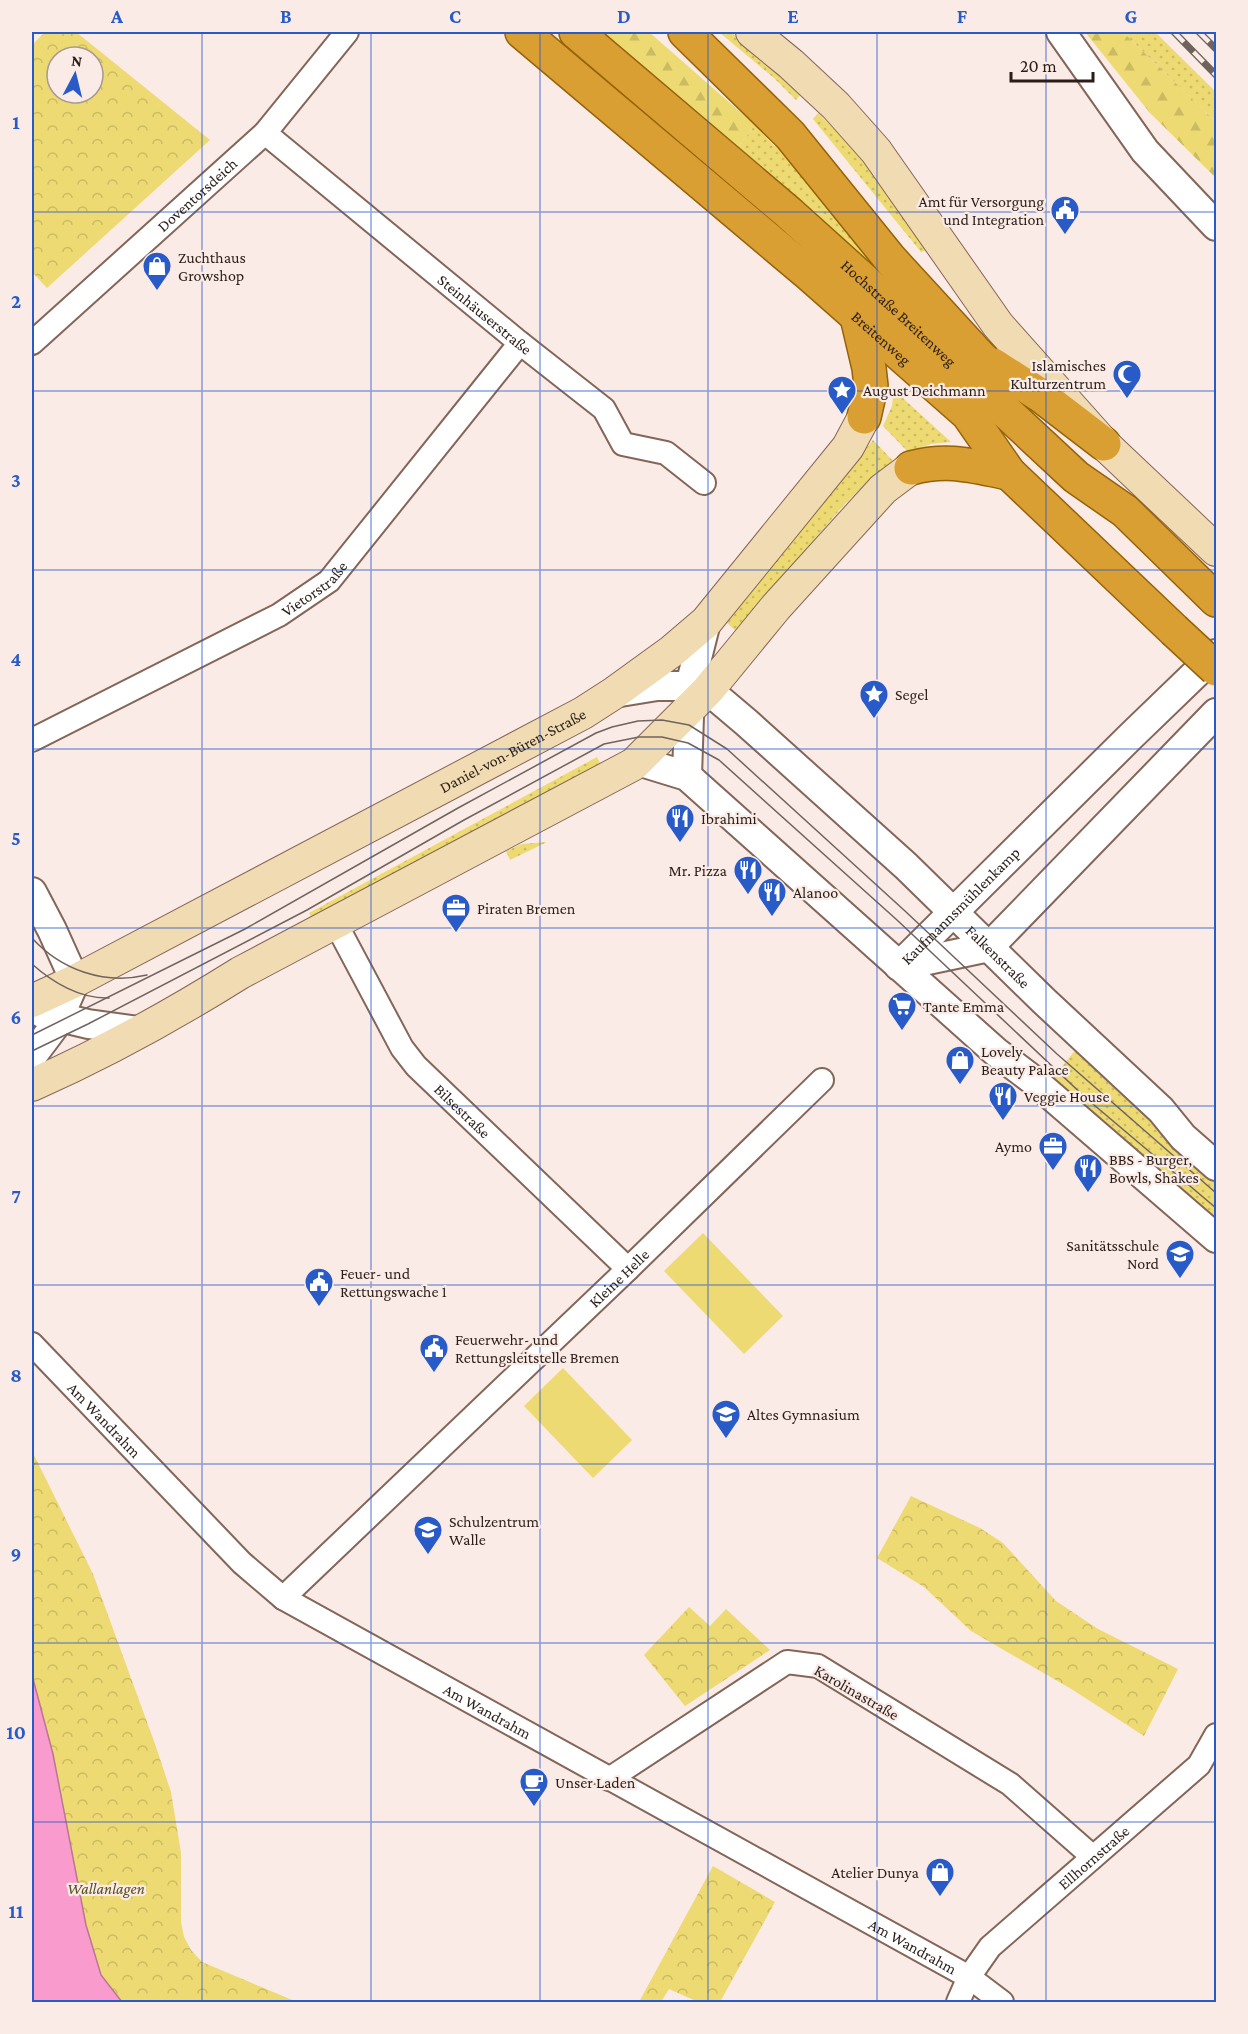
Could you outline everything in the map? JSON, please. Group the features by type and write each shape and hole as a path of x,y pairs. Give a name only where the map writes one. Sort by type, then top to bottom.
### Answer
{"highway":[{"name":"Breitenweg","path":"522,32 809,274 968,414 1009,474 1216,669"},
{"name":"Hochstraße Breitenweg","path":"576,32 789,213 1076,477 1125,511 1214,597"},
{"path":"685,32 790,135 891,260 980,357 1089,463 1125,511"},
{"path":"857,317 871,386 864,417"},
{"path":"980,357 1040,395 1104,444"},
{"path":"910,468 928,463 947,462 1009,474"}],"main road":[{"path":"752,32 836,106 876,151 998,325 1104,444 1216,550"},
{"name":"Daniel-von-Büren-Straße","path":"32,1001 75,981 583,713 614,693 672,651 706,622 848,447 864,417"},
{"path":"32,1085 189,1005 240,973 638,761 876,496 910,468"}],"street":[{"name":"Doventorsdeich","path":"32,343 265,133 347,32"},
{"path":"1061,32 1144,151 1216,226"},
{"name":"Steinhäuserstraße","path":"265,133 520,343 604,409 623,444 666,453 704,483"},
{"name":"Vietorstraße","path":"32,740 279,615 329,581 520,343"},
{"path":"687,776 706,622"},
{"name":"Kaufmannsmühlenkamp","path":"899,966 1128,738 1216,654"},
{"path":"614,693 657,686 696,695"},
{"name":"Falkenstraße","path":"696,695 747,723 906,866 988,948 1161,1110 1183,1137 1216,1166"},
{"path":"988,948 1216,713"},
{"path":"638,761 687,776 996,1052 1033,1080 1216,1238"},
{"path":"32,892 75,981 59,1017 32,1056"},
{"name":"Bilsestraße","path":"335,922 402,1048 416,1066 628,1269"},
{"name":"Kaufmannsmühlenkamp","path":"899,966 988,948"},
{"path":"32,1010 88,1024 139,1031"},
{"name":"Kleine Helle","path":"282,1598 628,1269 822,1080"},
{"name":"Am Wandrahm","path":"32,1344 242,1563 282,1598 969,1977 1002,2002"},
{"name":"Karolinastraße","path":"609,1779 788,1662 818,1666 1010,1784 1093,1857"},
{"name":"Ellhornstraße","path":"958,2002 969,1977 990,1947 1198,1766 1216,1735"}],"green space":[{"path":"45,32 76,32 92,45 45,45 45,105 105,105 105,55 210,140 47,288 32,272 32,45"},
{"path":"600,32 649,32 755,125 737,148"},
{"path":"719,32 731,32 803,92 796,100 774,78"},
{"path":"1085,32 1123,32 1216,122 1216,178 1150,113"},
{"path":"1123,32 1155,32 1216,92 1216,122"},
{"path":"818,113 854,149 910,220 910,227 928,250 921,252 813,119"},
{"path":"755,125 774,146 782,144 879,263 874,269 816,215 737,148"},
{"path":"894,390 951,442 931,444 908,452 883,426 892,406"},
{"path":"873,440 894,462 873,476 843,506 736,631 727,623"},
{"path":"597,757 602,767 311,917 309,913"},
{"path":"547,842 510,860 506,851 522,844"},
{"path":"1078,1047 1216,1180 1216,1224 1050,1081"},
{"path":"703,1233 783,1316 744,1354 664,1271"},
{"path":"563,1368 632,1440 593,1478 524,1406"},
{"name":"Wallanlagen","path":"32,1451 93,1574 171,1792 181,1853 181,1922 184,1937 191,1950 202,1962 297,2002 32,2002"},
{"path":"911,1496 980,1528 1003,1543 1056,1601 1098,1629 1178,1669 1144,1736 1073,1690 971,1631 924,1587 877,1558"},
{"path":"689,1607 710,1626 726,1609 770,1650 685,1706 644,1655"},
{"path":"713,1866 775,1902 720,2002 698,2002 669,1989 661,2002 639,2002"}],"shaded area":[{"path":"32,1675 53,1754 86,1925 101,1975 122,2002 32,2002"}],"tram line":[{"path":"32,1035 245,929 596,733 638,721 662,720 689,725 727,749 905,911 1057,1054 1216,1193"},
{"path":"32,1051 307,910 464,820 604,744 639,737 662,737 688,743 719,760 897,920 1087,1099 1216,1208"},
{"path":"32,938 56,959 84,972 115,978 147,975"},
{"path":"32,962 32,1000"},
{"path":"32,964 67,988 88,996 109,998"}],"railway":[{"path":"1174,32 1216,75"},
{"path":"1199,32 1216,49"}],"place":[{"name":"Amt für Versorgung und Integration","path":"1065,236"},
{"name":"Zuchthaus Growshop","path":"157,292"},
{"name":"Islamisches Kulturzentrum","path":"1127,400"},
{"name":"August Deichmann","path":"842,416"},
{"name":"Segel","path":"874,720"},
{"name":"Ibrahimi","path":"680,844"},
{"name":"Mr. Pizza","path":"748,896"},
{"name":"Alanoo","path":"772,918"},
{"name":"Piraten Bremen","path":"456,934"},
{"name":"Tante Emma","path":"902,1032"},
{"name":"Lovely Beauty Palace","path":"960,1086"},
{"name":"Veggie House","path":"1003,1122"},
{"name":"Aymo","path":"1053,1172"},
{"name":"BBS - Burger, Bowls, Shakes","path":"1088,1194"},
{"name":"Sanitätsschule Nord","path":"1180,1280"},
{"name":"Feuer- und Rettungswache 1","path":"319,1308"},
{"name":"Feuerwehr- und Rettungsleitstelle Bremen","path":"434,1374"},
{"name":"Altes Gymnasium","path":"726,1440"},
{"name":"Schulzentrum Walle","path":"428,1556"},
{"name":"Unser Laden","path":"534,1808"},
{"name":"Atelier Dunya","path":"940,1898"}]}
